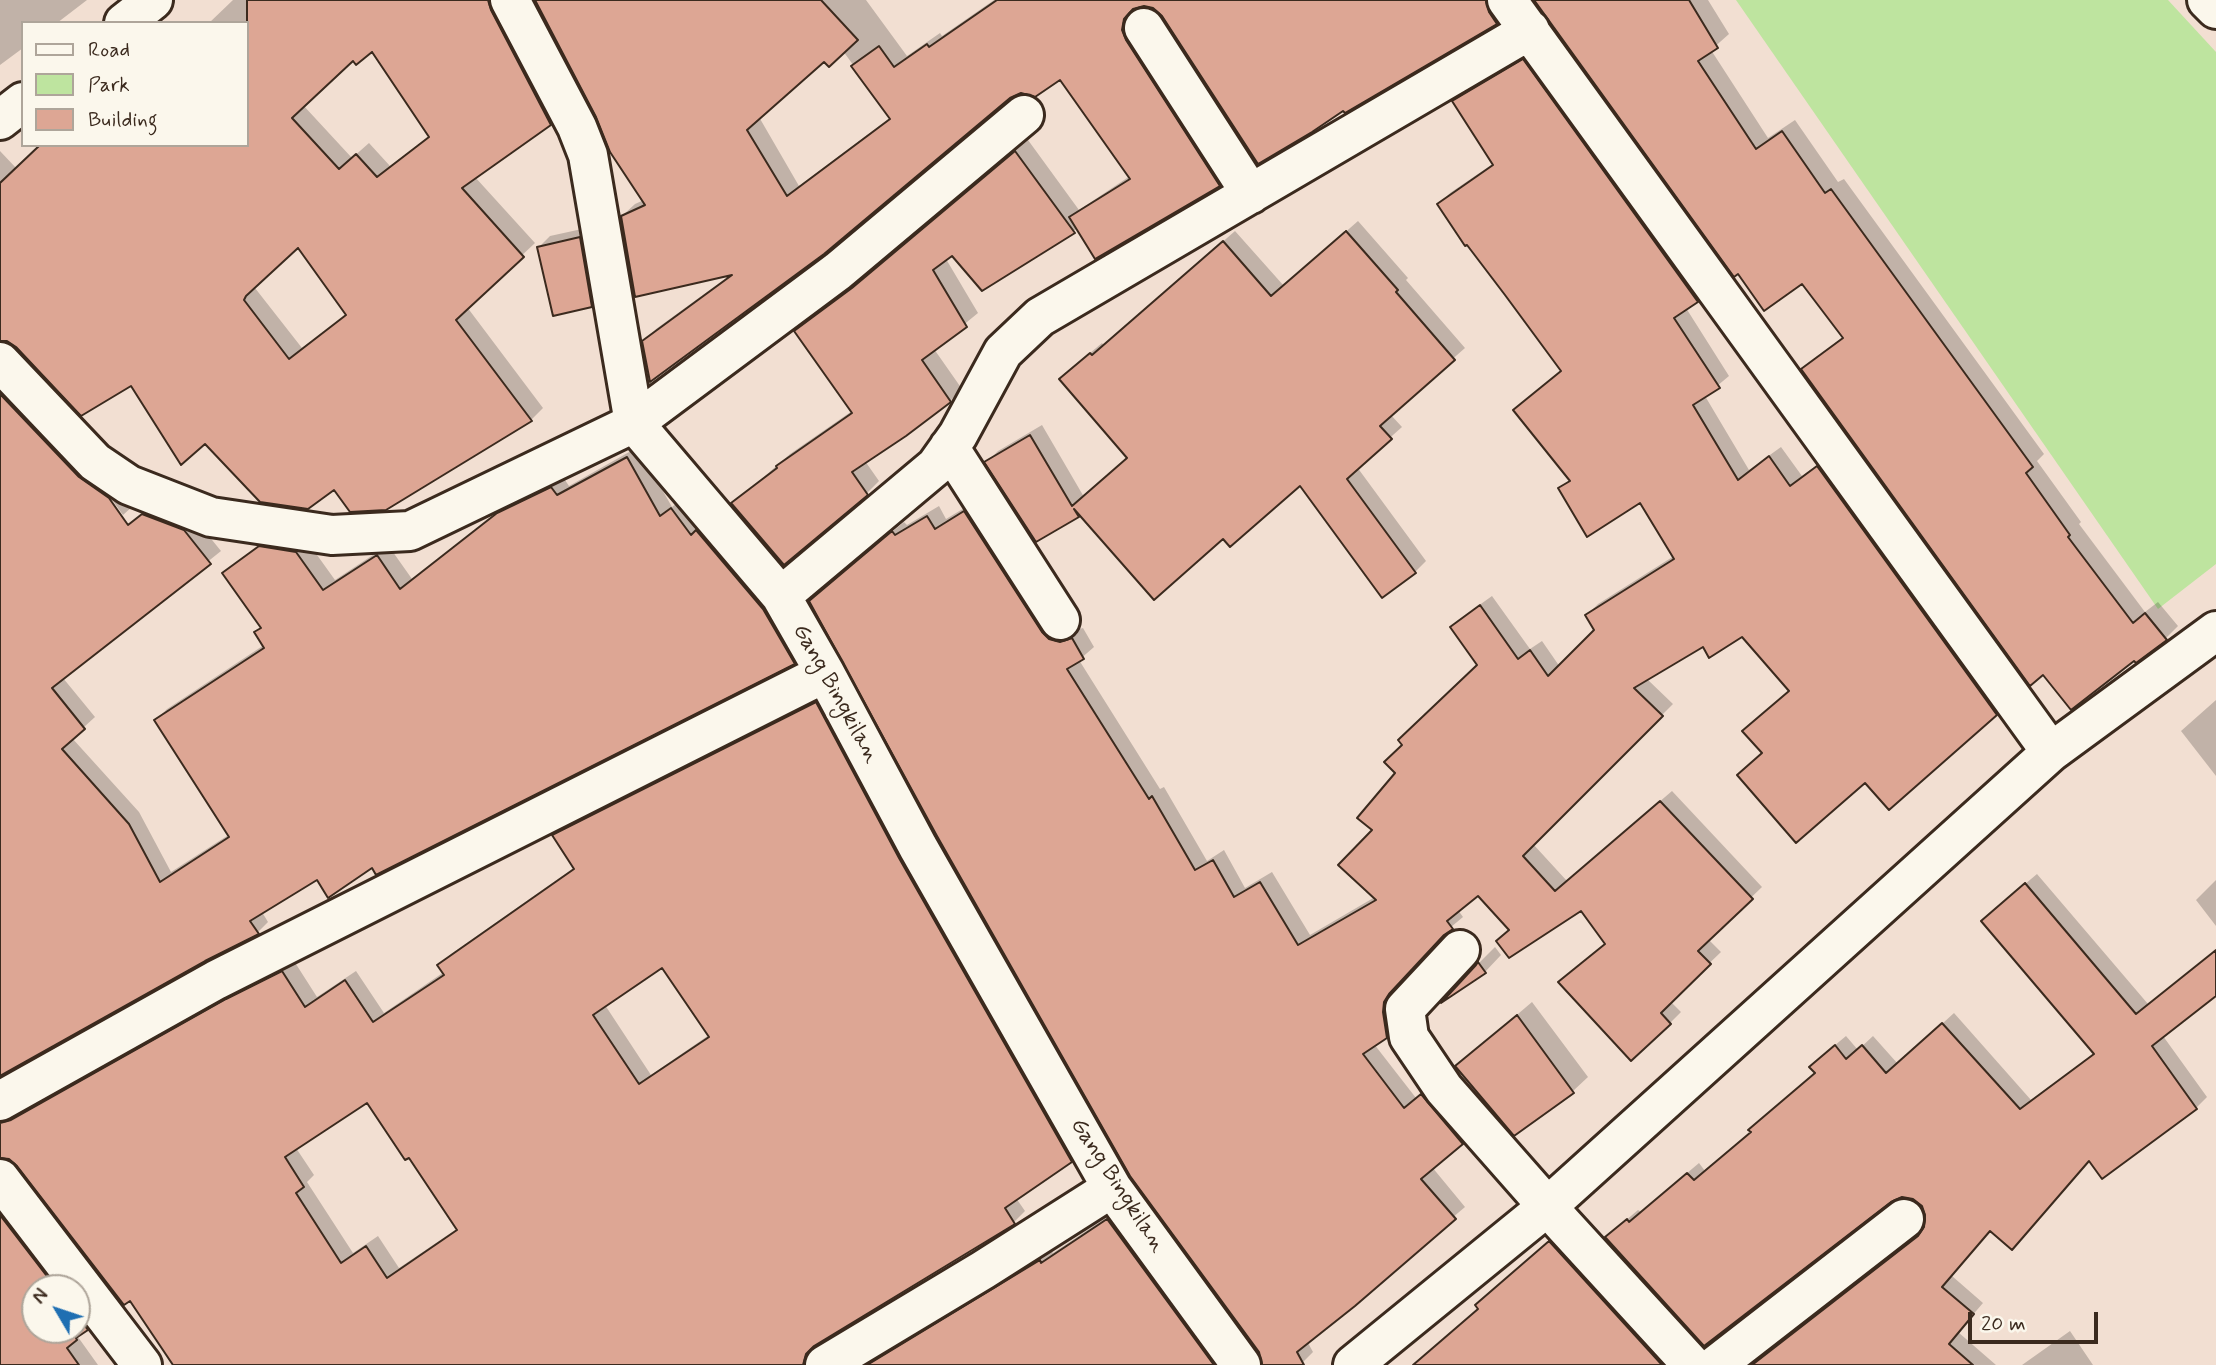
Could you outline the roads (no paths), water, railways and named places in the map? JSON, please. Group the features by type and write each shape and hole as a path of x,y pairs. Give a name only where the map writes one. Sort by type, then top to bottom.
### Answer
{"street":[{"path":"127,21 153,0"},
{"path":"510,0 589,155 634,423"},
{"path":"1507,0 2051,752"},
{"path":"1143,28 1251,194"},
{"path":"781,596 936,466 979,399 1003,352 1040,317 1530,30"},
{"path":"0,120 21,104"},
{"path":"0,362 95,462 130,485 211,517 332,535 410,531 634,423 838,271 1024,115"},
{"name":"Gang Bingkilan","path":"634,423 781,596 925,860 1112,1188 1241,1365"},
{"path":"949,447 1060,620"},
{"path":"1353,1365 1555,1215 2051,752 2216,631"},
{"path":"0,1101 216,979 825,673"},
{"path":"1460,950 1405,1009 1409,1037 1444,1089 1692,1365"},
{"path":"0,1179 142,1365"},
{"path":"825,1365 1112,1188"},
{"path":"1716,1365 1904,1219"}]}
